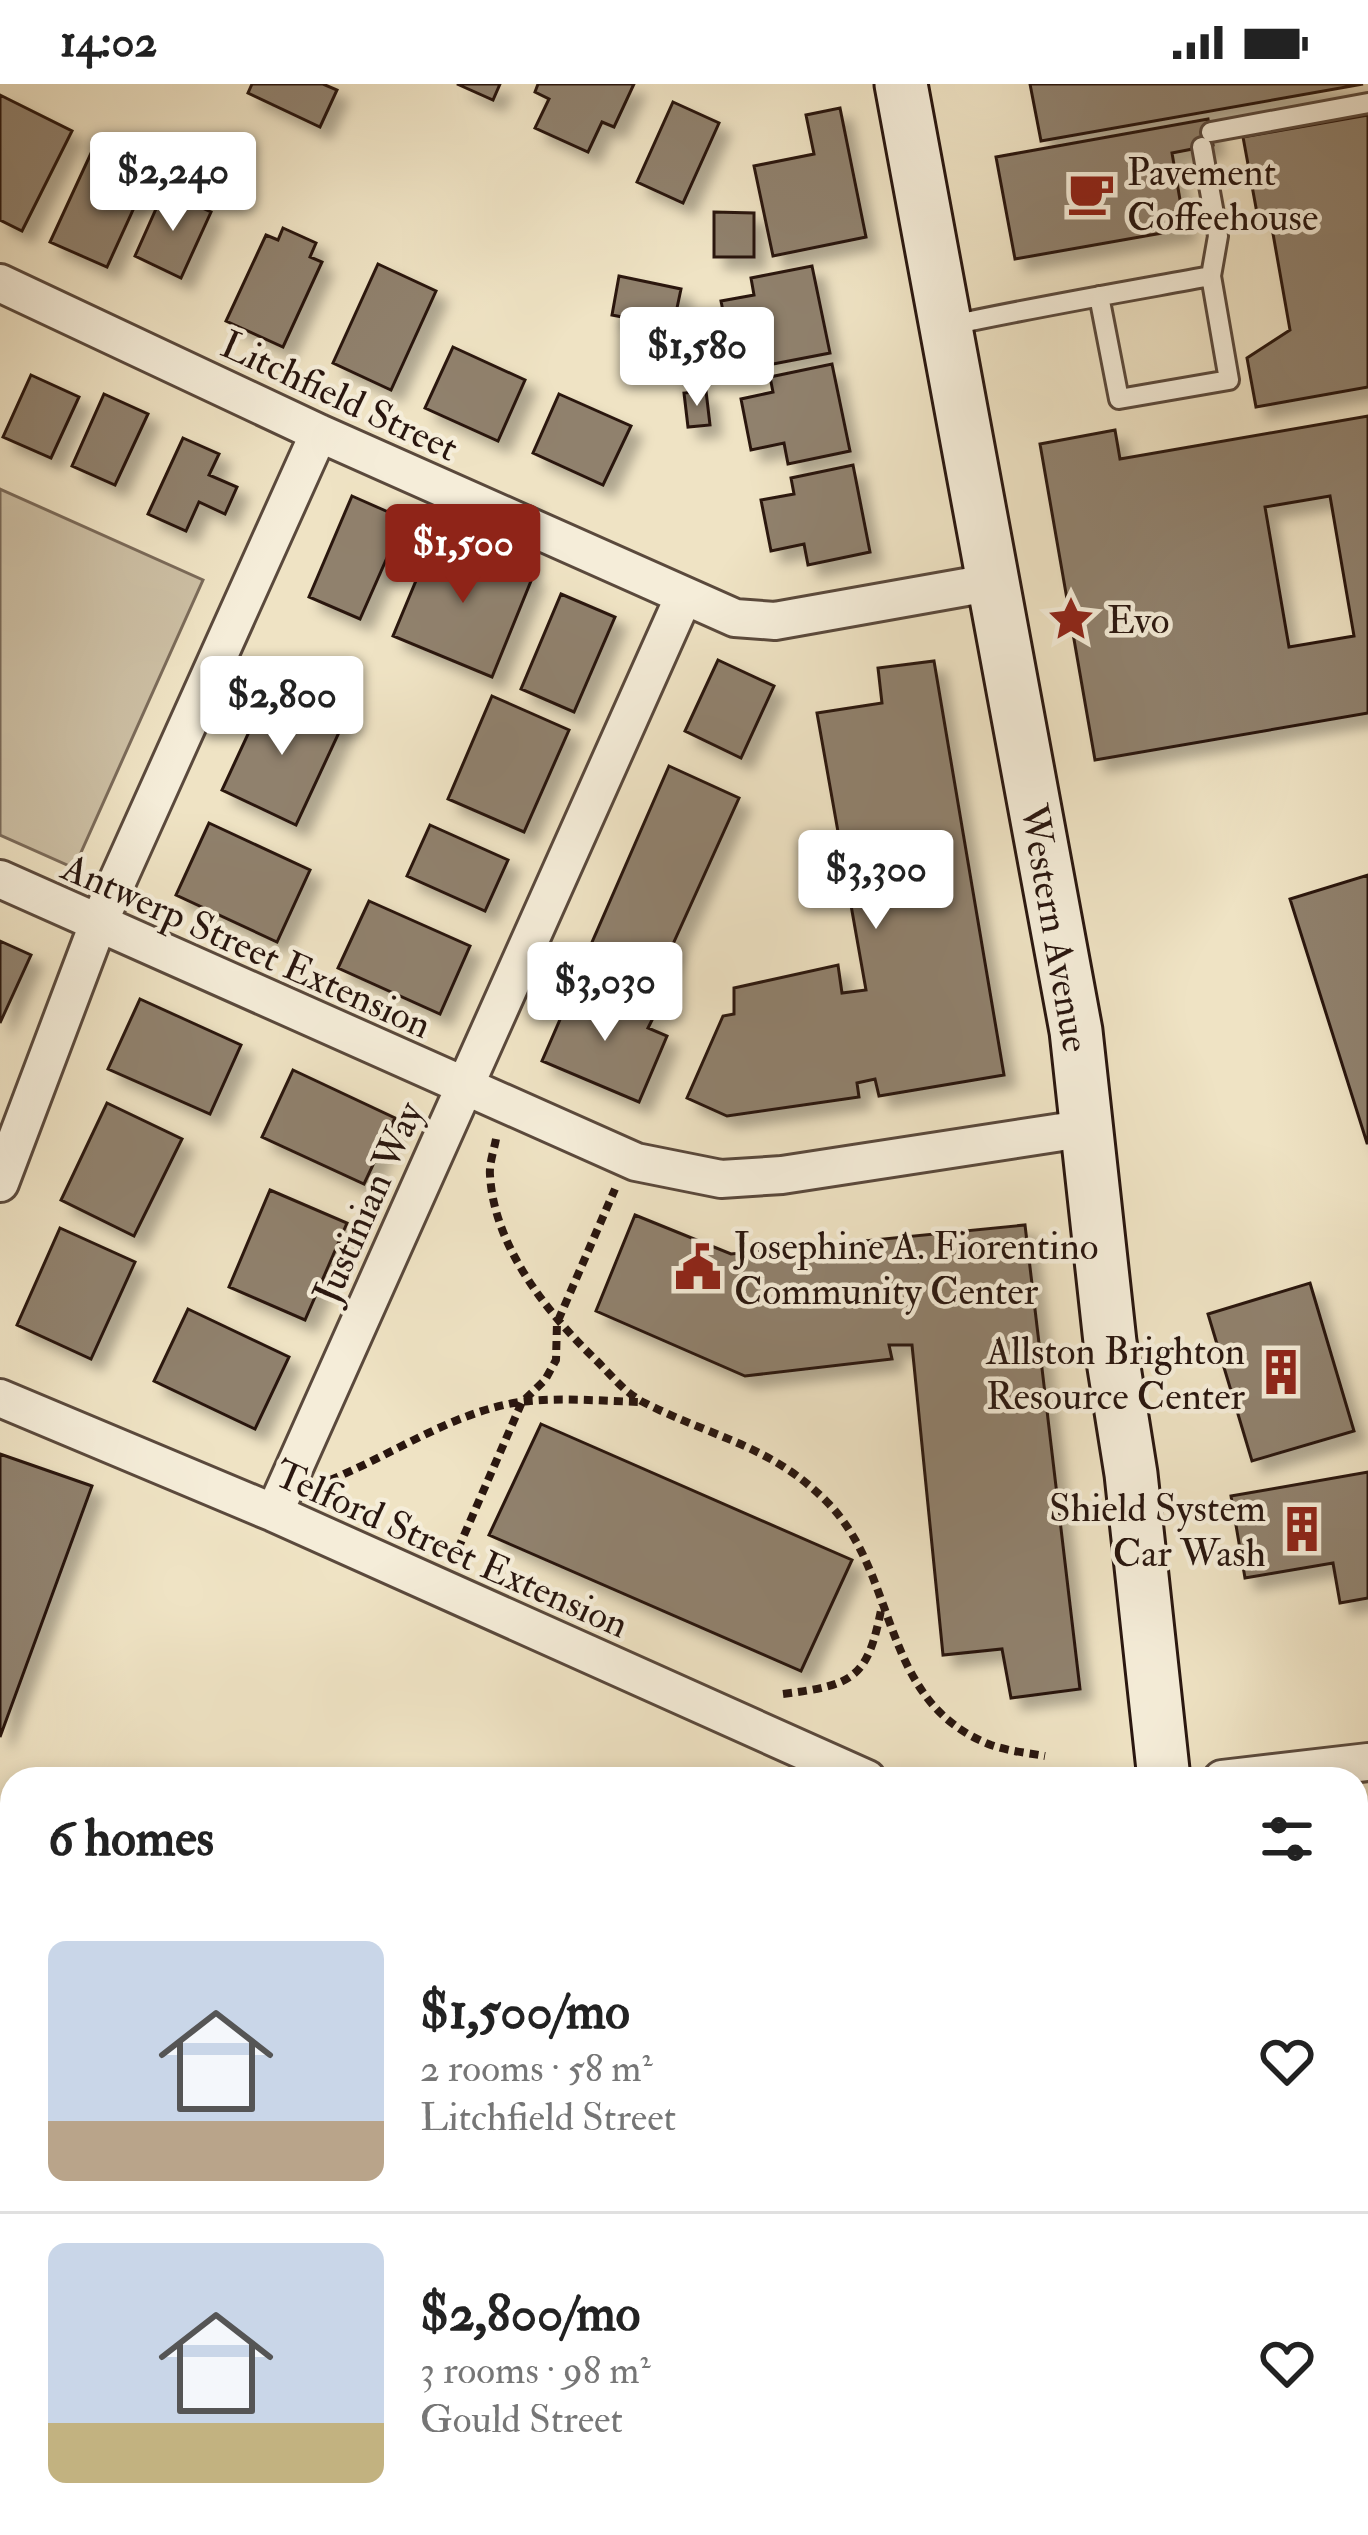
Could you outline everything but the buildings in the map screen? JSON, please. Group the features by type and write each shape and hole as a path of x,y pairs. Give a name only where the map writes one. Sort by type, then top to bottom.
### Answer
{"main road":[{"name":"Western Avenue","path":"901,84 1076,1030 1163,1767"}],"street":[{"name":"Litchfield Street","path":"0,283 319,433 735,618 760,622 994,582"},
{"path":"0,1183 98,924 319,433"},
{"name":"Justinian Way","path":"274,1513 684,596"},
{"name":"Antwerp Street Extension","path":"0,879 636,1162 721,1180 782,1175 1088,1128"},
{"name":"Telford Street Extension","path":"0,1398 274,1513 840,1767"},
{"path":"1325,1767 1368,1762"}],"lane":[{"path":"1099,296 1119,399 1229,380 1211,276 1218,236 1206,139 1368,103"},
{"path":"947,326 1211,276"}],"path":[{"path":"496,1138 490,1174 498,1208 513,1252 557,1322 643,1402 794,1470 832,1507 864,1553 899,1656 931,1703 960,1729 993,1746 1045,1756"},
{"path":"458,1549 522,1402 545,1380 556,1360 557,1322 616,1188"},
{"path":"328,1481 492,1409 522,1402 643,1402"},
{"path":"783,1694 833,1688 856,1675 875,1641 882,1604"}],"shaded area":[{"path":"0,489 203,580 74,868 0,835"}],"place":[{"name":"Pavement Coffeehouse","path":"1091,193"},
{"name":"Evo","path":"1071,619"},
{"name":"Josephine A. Fiorentino Community Center","path":"698,1267"},
{"name":"Allston Brighton Resource Center","path":"1281,1372"},
{"name":"Shield System Car Wash","path":"1302,1529"}]}
